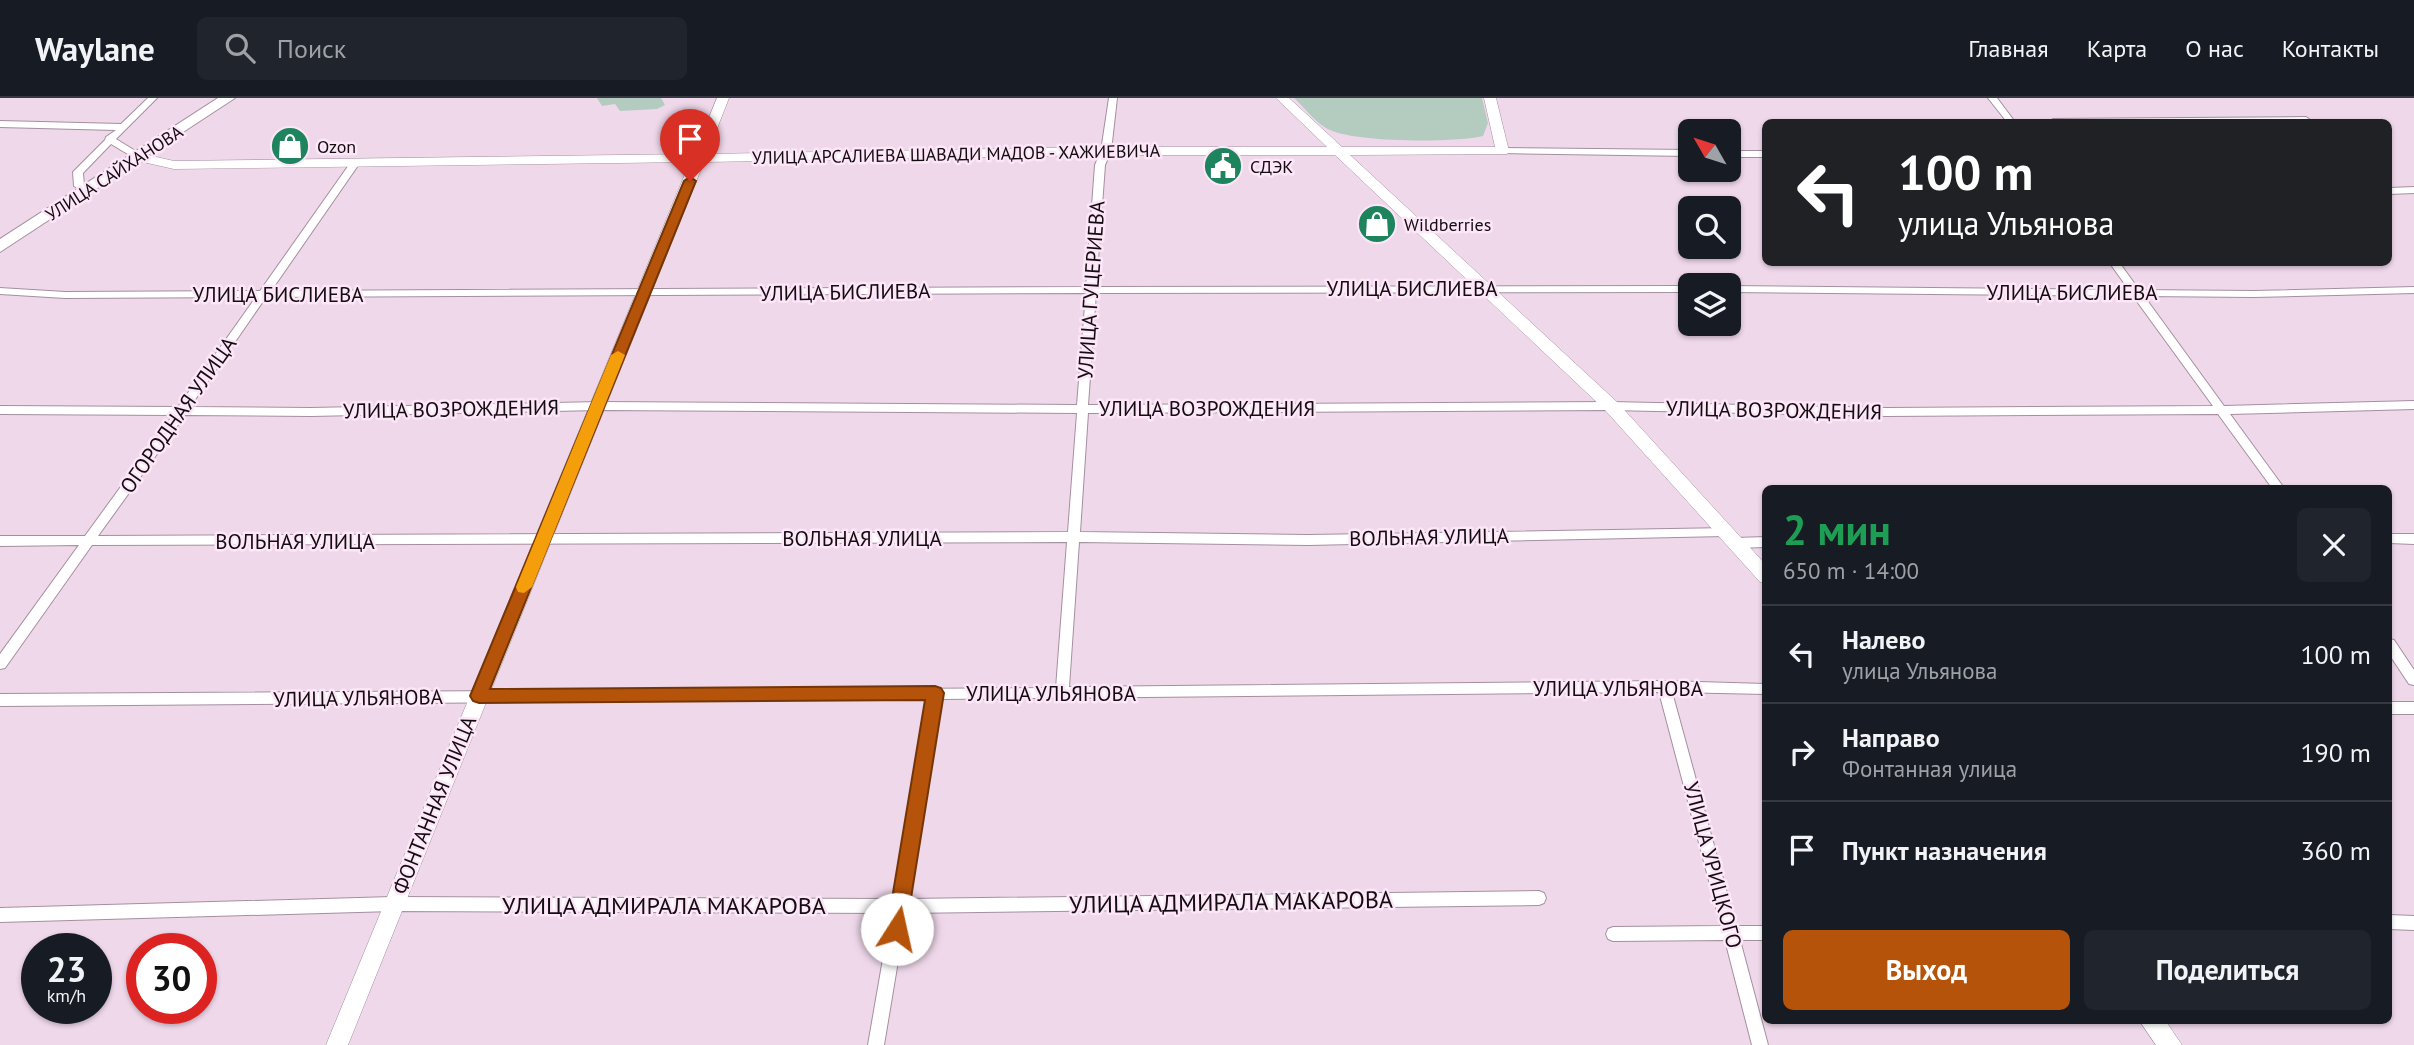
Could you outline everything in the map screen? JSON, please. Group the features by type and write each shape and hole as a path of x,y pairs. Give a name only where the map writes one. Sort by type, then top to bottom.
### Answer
{"main road":[{"name":"УЛИЦА САЙХАНОВА","path":"0,247 213,98"},
{"name":"УЛИЦА САЙХАНОВА","path":"0,237 79,186 228,98"}],"street":[{"path":"79,186 78,172 153,98"},
{"name":"ФОНТАННАЯ УЛИЦА","path":"337,1045 723,98"},
{"name":"УЛИЦА ГУЦЕРИЕВА","path":"1062,693 1100,165 1106,151 1113,98"},
{"path":"1282,98 1611,406 1762,573"},
{"path":"1490,98 1502,151"},
{"path":"1993,98 2009,119"},
{"path":"0,124 121,127"},
{"path":"110,139 134,155"},
{"name":"УЛИЦА АРСАЛИЕВА ШАВАДИ МАДОВ - ХАЖИЕВИЧА","path":"134,155 174,164 354,164 1339,149 1678,153"},
{"path":"1741,154 1762,154"},
{"name":"ОГОРОДНАЯ УЛИЦА","path":"0,664 89,542 354,164"},
{"path":"2392,191 2414,190"},
{"path":"2117,266 2276,485"},
{"name":"УЛИЦА БИСЛИЕВА","path":"0,291 65,295 642,294 1093,289 1678,289"},
{"name":"УЛИЦА БИСЛИЕВА","path":"1741,289 2253,294 2414,290"},
{"name":"УЛИЦА ВОЗРОЖДЕНИЯ","path":"0,410 183,409 311,412 599,406 1081,409 1611,406 1887,412 2222,410 2414,405"},
{"name":"ВОЛЬНАЯ УЛИЦА","path":"0,541 1730,537 1762,541"},
{"path":"2392,539 2414,539"},
{"path":"2392,648 2414,680"},
{"name":"УЛИЦА УЛЬЯНОВА","path":"0,700 1664,686 1762,692"},
{"name":"УЛИЦА УРИЦКОГО","path":"1664,686 1760,1045"},
{"path":"876,1045 935,693"},
{"path":"2392,708 2414,708"},
{"name":"УЛИЦА АДМИРАЛА МАКАРОВА","path":"0,915 393,904 901,906 1539,898"},
{"path":"2392,922 2414,923"},
{"path":"1613,933 1762,933"},
{"path":"2153,1024 2171,1045"}],"green space":[{"path":"597,98 661,98 665,105 657,109 620,111 615,104 602,106"},
{"path":"1294,98 1482,98 1488,123 1483,136 1469,138 1428,141 1356,137 1326,128"}],"slow traffic":[{"path":"524,587 618,355"}],"place":[{"name":"Ozon","path":"290,146"},
{"name":"СДЭК","path":"1223,166"},
{"name":"Wildberries","path":"1377,224"}],"route":[{"path":"690,181 479,696 935,693 897,929"}]}
